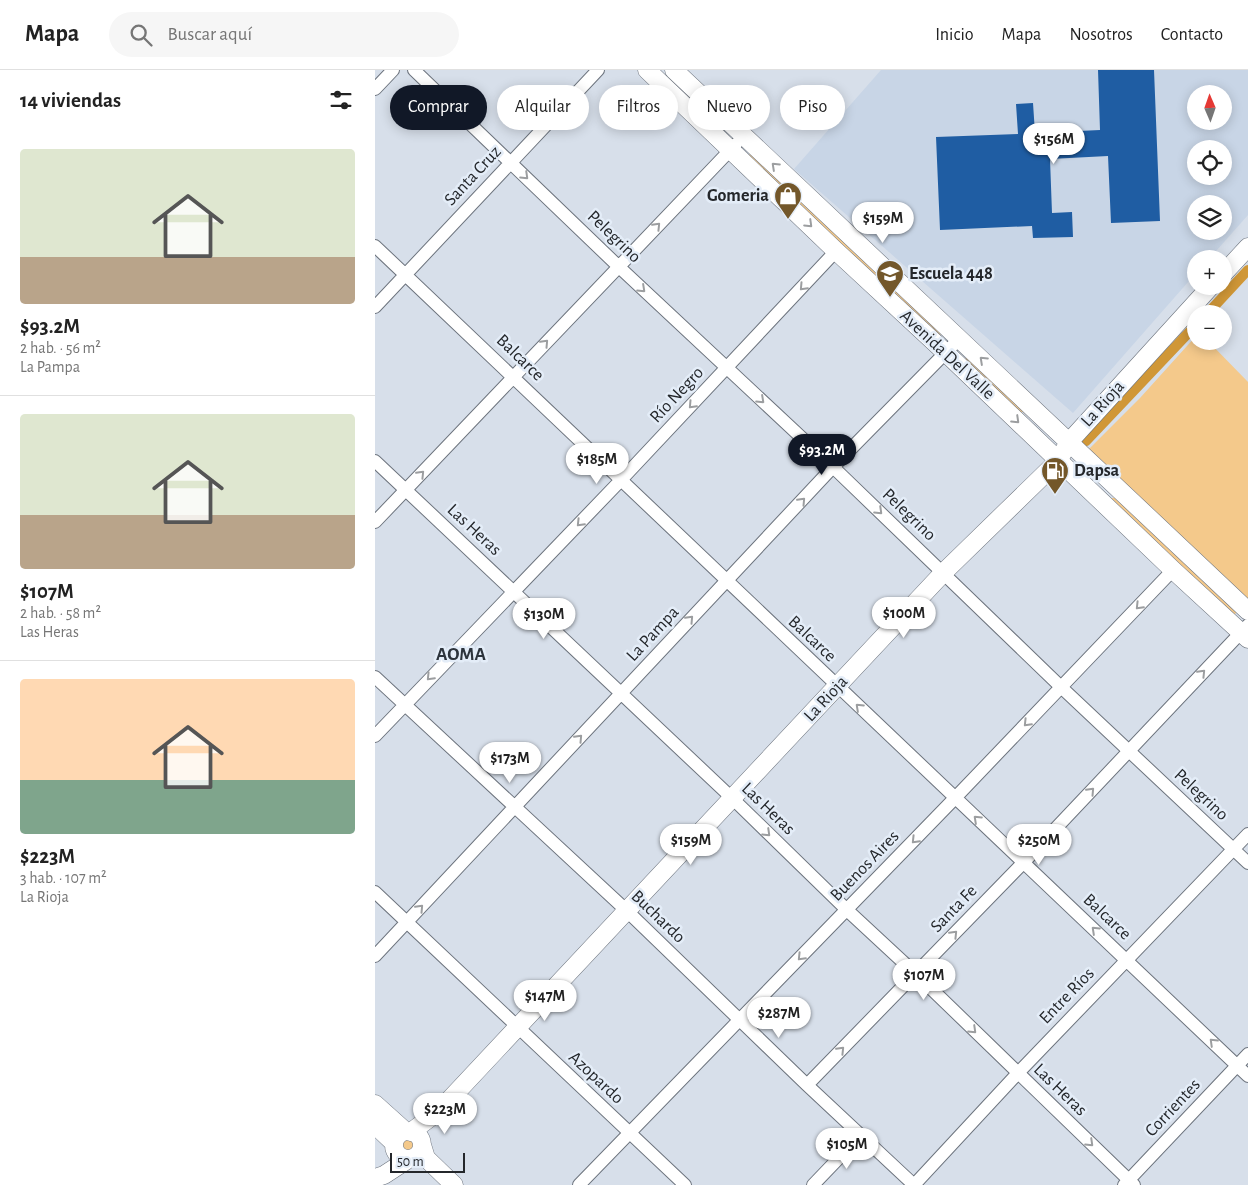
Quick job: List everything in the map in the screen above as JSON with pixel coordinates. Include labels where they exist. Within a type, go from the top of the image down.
[{"type":"main road","name":"Avenida Del Valle","points":[[647,70],[947,353],[1173,570],[1246,632]]},
{"type":"main road","name":"Avenida Del Valle","points":[[674,70],[1248,611]]},
{"type":"main road","points":[[1232,264],[1248,247]]},
{"type":"main road","name":"La Rioja","points":[[375,1178],[408,1140],[430,1129],[439,1111],[944,572],[1058,461],[1069,442],[1203,295]]},
{"type":"main road","points":[[375,1104],[408,1140],[454,1185]]},
{"type":"main road","points":[[375,1125],[408,1140]]},
{"type":"main road","points":[[408,1140],[398,1156],[409,1160],[439,1185]]},
{"type":"main road","name":"La Rioja","points":[[375,1178],[384,1175],[409,1160]]},
{"type":"street","points":[[375,89],[393,70]]},
{"type":"street","name":"Pelegrino","points":[[414,70],[618,266],[944,572],[1061,687],[1248,862]]},
{"type":"street","name":"Santa Cruz","points":[[375,307],[598,70]]},
{"type":"street","points":[[375,522],[743,136]]},
{"type":"street","name":"Balcarce","points":[[375,246],[514,376],[726,581],[1248,1076]]},
{"type":"street","name":"Río Negro","points":[[375,736],[621,480],[837,251]]},
{"type":"street","name":"La Pampa","points":[[375,956],[833,467],[960,338]]},
{"type":"street","name":"Las Heras","points":[[375,460],[916,974],[1129,1183]]},
{"type":"street","name":"Buenos Aires","points":[[579,1185],[741,1020],[1173,570]]},
{"type":"street","name":"Santa Fe","points":[[807,1086],[1129,750],[1246,632]]},
{"type":"street","name":"Buchardo","points":[[375,677],[627,911],[807,1086],[914,1185]]},
{"type":"street","name":"Entre Ríos","points":[[914,1185],[1018,1073],[1248,834]]},
{"type":"street","name":"Azopardo","points":[[375,892],[685,1185]]},
{"type":"street","name":"Corrientes","points":[[1129,1183],[1248,1054]]},
{"type":"street","points":[[813,1185],[861,1135]]},
{"type":"shaded area","points":[[881,70],[1248,70],[1248,215],[1232,233],[1232,195],[1187,195],[1187,240],[1226,240],[1217,250],[1187,250],[1187,283],[1073,413],[794,169],[828,130],[845,130],[845,111]]},
{"type":"shaded area","points":[[665,76],[671,76],[688,92],[688,99],[678,89],[678,85],[674,85]]},
{"type":"shaded area","points":[[752,152],[942,333],[938,337],[748,156]]},
{"type":"shaded area","points":[[1187,346],[1187,350],[1217,350],[1248,382],[1248,602],[1089,449],[1140,398]]},
{"type":"shaded area","points":[[968,356],[1050,436],[1023,412],[1017,412],[964,360]]},
{"type":"shaded area","points":[[1111,498],[1117,498],[1237,612],[1233,616]]},
{"type":"shaded area","points":[[408,1137],[414,1140],[417,1146],[414,1152],[408,1155],[402,1152],[399,1146],[402,1140]]},
{"type":"building","points":[[1098,70],[1154,70],[1160,221],[1111,223],[1108,156],[1050,159],[1052,213],[1072,212],[1073,237],[1033,238],[1032,226],[940,230],[936,137],[1018,134],[1016,104],[1033,103],[1035,133],[1100,130]]},
{"type":"waterway","points":[[1215,305],[1248,270]]},
{"type":"waterway","points":[[1086,441],[1187,334]]},
{"type":"place","name":"Gomeria","points":[[788,220]]},
{"type":"place","name":"Escuela 448","points":[[890,298]]},
{"type":"place","name":"Dapsa","points":[[1055,495]]},
{"type":"district","name":"AOMA","points":[[461,654]]}]
